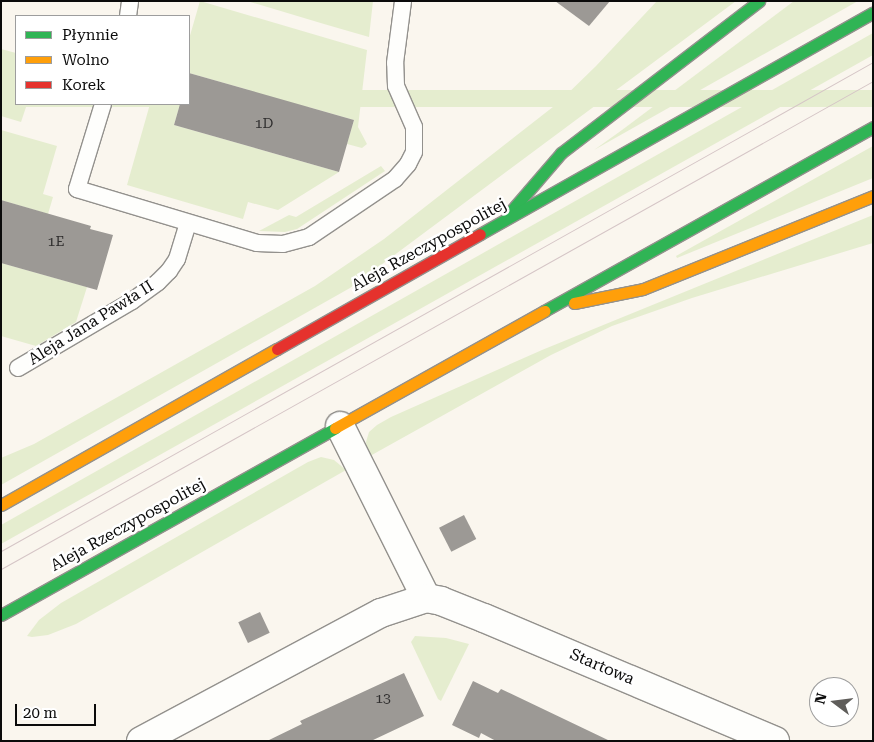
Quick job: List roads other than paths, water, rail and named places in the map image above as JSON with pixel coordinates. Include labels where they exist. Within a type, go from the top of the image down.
[{"type":"main road","points":[[500,224],[560,153],[759,1]]},
{"type":"main road","name":"Aleja Rzeczypospolitej","points":[[1,505],[873,13]]},
{"type":"main road","name":"Aleja Rzeczypospolitej","points":[[1,615],[873,127]]},
{"type":"main road","points":[[550,308],[644,290],[873,196]]},
{"type":"street","points":[[141,741],[381,612],[426,598],[340,426]]},
{"type":"street","name":"Startowa","points":[[426,598],[441,601],[484,618],[775,741]]},
{"type":"lane","points":[[128,15],[130,1]]},
{"type":"lane","points":[[103,105],[77,189],[188,224],[257,243],[283,244],[309,237],[401,173],[414,152],[414,127],[396,86],[395,63],[403,1]]},
{"type":"lane","name":"Aleja Jana Pawła II","points":[[18,368],[132,301],[158,282],[177,259],[188,224]]},
{"type":"tram line","points":[[1,551],[873,62]]},
{"type":"tram line","points":[[1,569],[873,81]]}]
